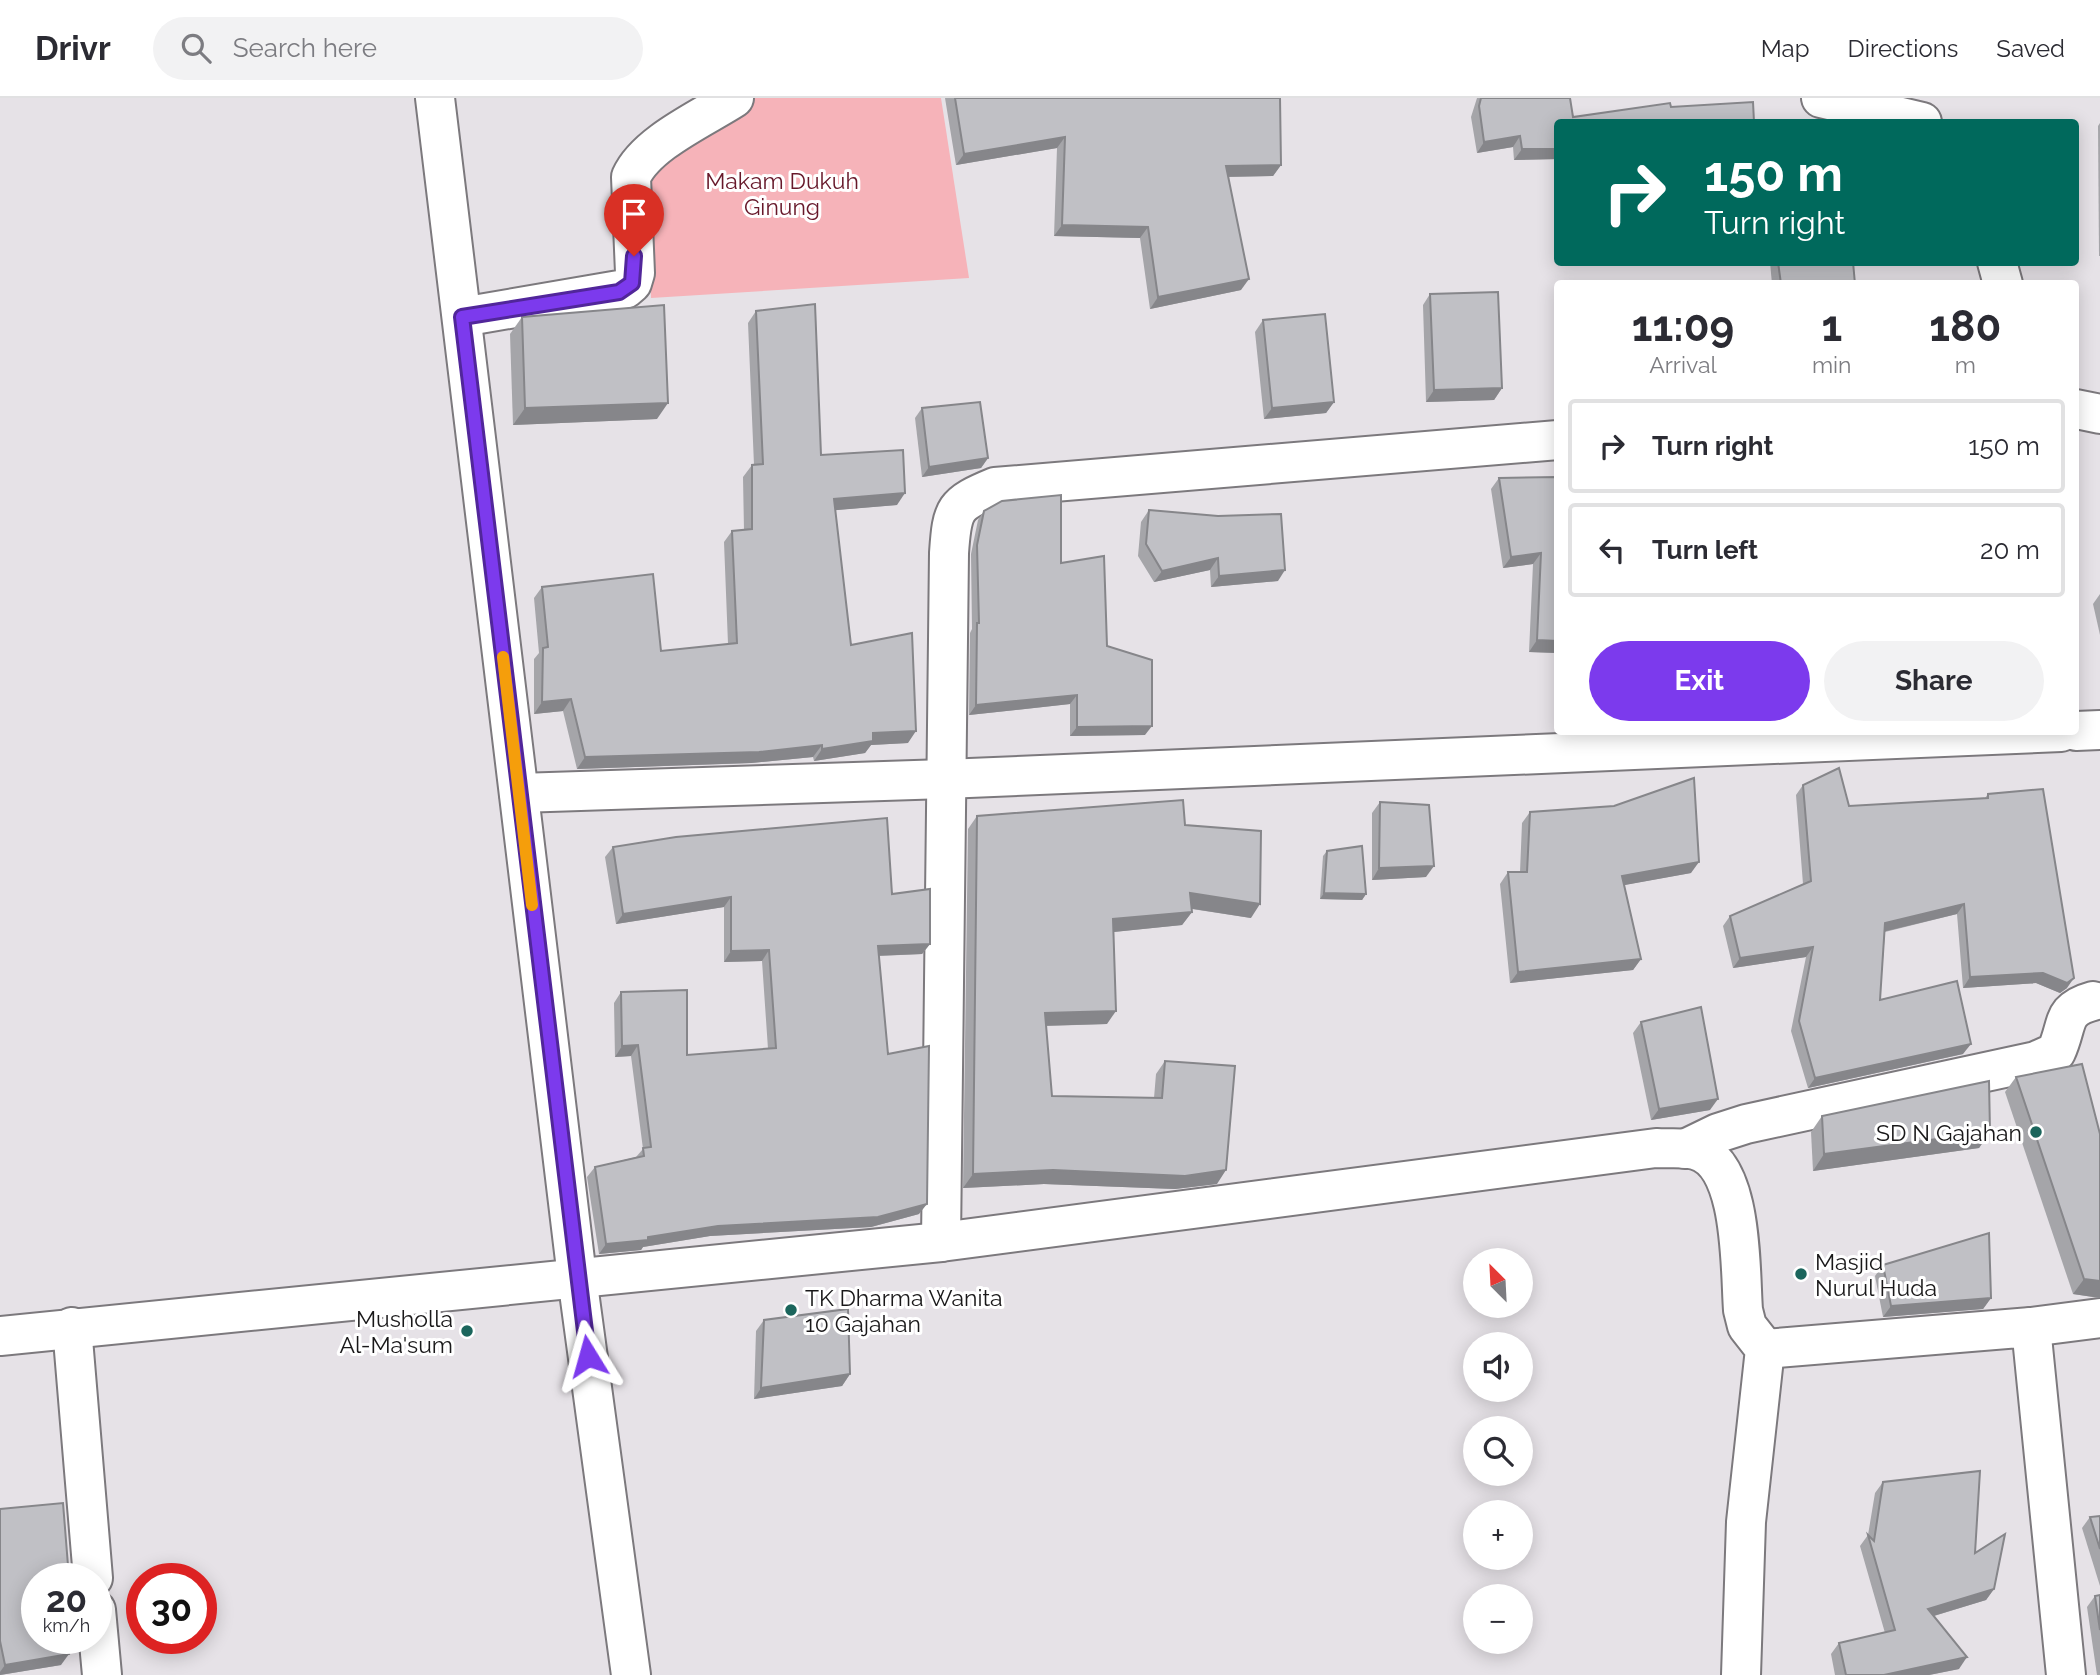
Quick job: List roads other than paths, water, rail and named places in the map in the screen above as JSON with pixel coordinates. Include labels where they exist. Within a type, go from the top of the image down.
[{"type":"street","points":[[435,98],[577,1277],[631,1675]]},
{"type":"street","points":[[462,317],[625,289],[632,283],[635,273],[631,177],[635,167],[654,148],[734,98]]},
{"type":"street","points":[[1821,98],[1909,119]]},
{"type":"street","points":[[2079,410],[2100,414]]},
{"type":"street","points":[[941,1242],[949,553],[951,520],[964,500],[995,487],[1554,440]]},
{"type":"street","points":[[2079,731],[2100,730]]},
{"type":"street","points":[[519,793],[945,779],[1740,739],[1923,735]]},
{"type":"street","points":[[1685,1149],[1718,1133],[1746,1124],[2036,1061],[2056,1052],[2064,1035],[2067,1016],[2073,1007],[2093,1001]]},
{"type":"street","points":[[0,1336],[941,1242],[1657,1148],[1697,1150],[1720,1167],[1733,1195],[1743,1310],[1747,1326],[1765,1349],[1746,1522],[1741,1675]]},
{"type":"street","points":[[1765,1349],[2100,1318]]},
{"type":"street","points":[[2031,1326],[2066,1675]]},
{"type":"street","points":[[72,1327],[92,1563]]},
{"type":"street","points":[[100,1654],[102,1675]]},
{"type":"place","name":"SD N Gajahan","points":[[2036,1132]]},
{"type":"place","name":"Masjid Nurul Huda","points":[[1801,1274]]},
{"type":"place","name":"TK Dharma Wanita 10 Gajahan","points":[[791,1310]]},
{"type":"place","name":"Musholla Al-Ma'sum","points":[[467,1331]]},
{"type":"park label","name":"Makam Dukuh Ginung","points":[[782,193]]}]
